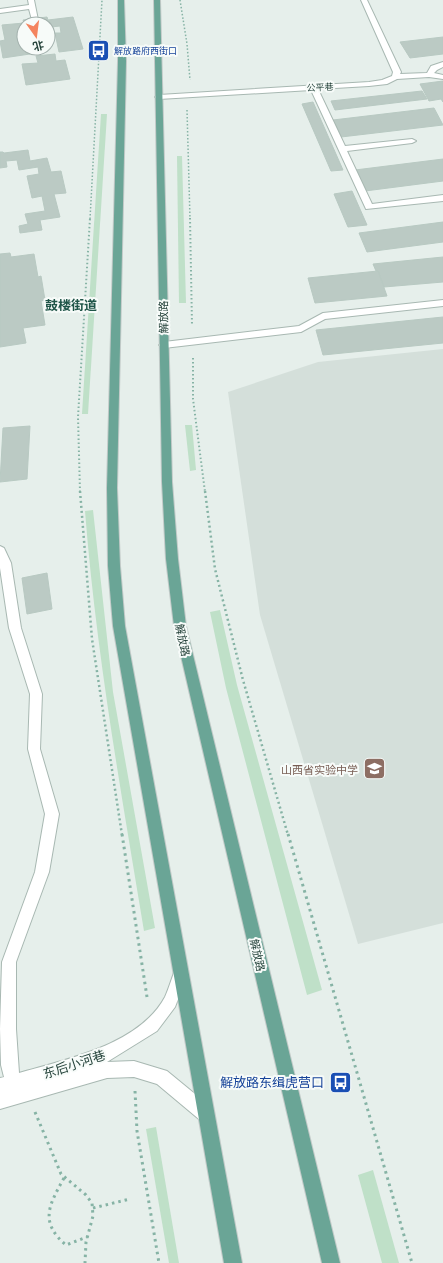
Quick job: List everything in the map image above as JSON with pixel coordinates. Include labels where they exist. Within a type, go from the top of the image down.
[{"type":"main road","points":[[121,0],[122,61],[112,488],[114,566],[118,626],[233,1263]]},
{"type":"main road","name":"解放路","points":[[157,0],[167,482],[172,559],[180,626],[331,1263]]},
{"type":"street","points":[[364,0],[397,72],[396,78]]},
{"type":"street","points":[[0,11],[32,3],[35,16]]},
{"type":"street","points":[[429,75],[434,68],[443,64]]},
{"type":"street","name":"公平巷","points":[[159,96],[369,84],[384,82],[396,78],[429,75],[443,77]]},
{"type":"street","points":[[314,88],[369,207],[443,198]]},
{"type":"street","points":[[342,150],[412,141]]},
{"type":"street","points":[[164,345],[301,329],[323,316],[443,303]]},
{"type":"street","points":[[0,551],[5,563],[15,628],[36,694],[34,749],[52,814],[42,872],[10,962],[8,1036],[9,1065],[6,1084]]},
{"type":"street","name":"东后小河巷","points":[[6,1084],[106,1055],[152,1026],[170,1002],[180,973]]},
{"type":"street","name":"东后小河巷","points":[[0,1101],[107,1070],[134,1069],[161,1077],[206,1114]]},
{"type":"path","points":[[102,0],[97,112],[78,418],[80,492],[85,570],[92,639],[152,1026]]},
{"type":"path","points":[[180,0],[190,75],[187,95],[193,399],[215,569],[243,680],[412,1263]]},
{"type":"path","points":[[134,1069],[137,1131],[159,1263]]},
{"type":"path","points":[[33,1107],[47,1145],[64,1178],[78,1187],[89,1199],[93,1208],[93,1222],[87,1237],[85,1263]]},
{"type":"path","points":[[64,1178],[50,1203],[48,1220],[54,1236],[66,1244],[78,1242],[87,1237]]},
{"type":"path","points":[[93,1208],[130,1199]]},
{"type":"shaded area","name":"山西省实验中学","points":[[443,349],[443,923],[358,944],[260,615],[228,392],[318,362]]},
{"type":"green space","points":[[101,114],[107,114],[88,414],[82,414]]},
{"type":"green space","points":[[177,156],[182,156],[186,303],[179,303]]},
{"type":"green space","points":[[185,425],[192,425],[196,470],[190,471]]},
{"type":"green space","points":[[93,510],[113,692],[155,928],[144,931],[102,669],[85,511]]},
{"type":"green space","points":[[220,610],[237,685],[322,990],[307,995],[226,688],[210,612]]},
{"type":"green space","points":[[156,1127],[179,1263],[169,1263],[146,1129]]},
{"type":"green space","points":[[373,1170],[399,1263],[382,1263],[358,1175]]},
{"type":"building","points":[[73,17],[83,49],[59,52],[56,33],[61,33],[60,26],[56,26],[56,19]]},
{"type":"building","points":[[16,24],[16,56],[3,58],[0,41],[5,40],[2,25]]},
{"type":"building","points":[[443,37],[443,54],[410,58],[400,42]]},
{"type":"building","points":[[36,56],[55,56],[56,61],[65,60],[70,79],[26,85],[22,64],[38,63]]},
{"type":"building","points":[[443,81],[443,102],[441,99],[429,101],[420,84]]},
{"type":"building","points":[[422,91],[427,99],[335,110],[331,101]]},
{"type":"building","points":[[313,102],[343,170],[331,171],[302,104]]},
{"type":"building","points":[[434,108],[443,125],[341,137],[333,120]]},
{"type":"building","points":[[28,150],[30,161],[47,158],[51,172],[61,171],[66,193],[54,194],[60,217],[40,220],[42,230],[20,233],[19,226],[28,224],[25,214],[45,211],[42,196],[32,198],[27,176],[39,174],[38,167],[19,170],[17,160],[6,161],[7,167],[0,168],[0,152],[4,153]]},
{"type":"building","points":[[443,159],[443,181],[365,191],[355,170]]},
{"type":"building","points":[[352,191],[367,225],[348,227],[334,194]]},
{"type":"building","points":[[443,222],[443,242],[367,252],[359,233]]},
{"type":"building","points":[[10,253],[11,257],[34,254],[38,277],[41,276],[45,300],[41,301],[45,325],[23,328],[26,343],[0,347],[0,254]]},
{"type":"building","points":[[443,257],[443,282],[384,287],[378,271],[376,271],[373,264]]},
{"type":"building","points":[[378,271],[387,296],[315,303],[308,278]]},
{"type":"building","points":[[443,317],[443,343],[323,355],[316,330]]},
{"type":"building","points":[[30,426],[27,479],[0,482],[3,428]]},
{"type":"building","points":[[47,573],[52,609],[27,614],[22,578]]},
{"type":"place","name":"解放路府西街口","points":[[98,50]]},
{"type":"place","name":"山西省实验中学","points":[[374,769]]},
{"type":"place","name":"解放路东缉虎营口","points":[[340,1082]]},
{"type":"district","name":"鼓楼街道","points":[[71,305]]}]
